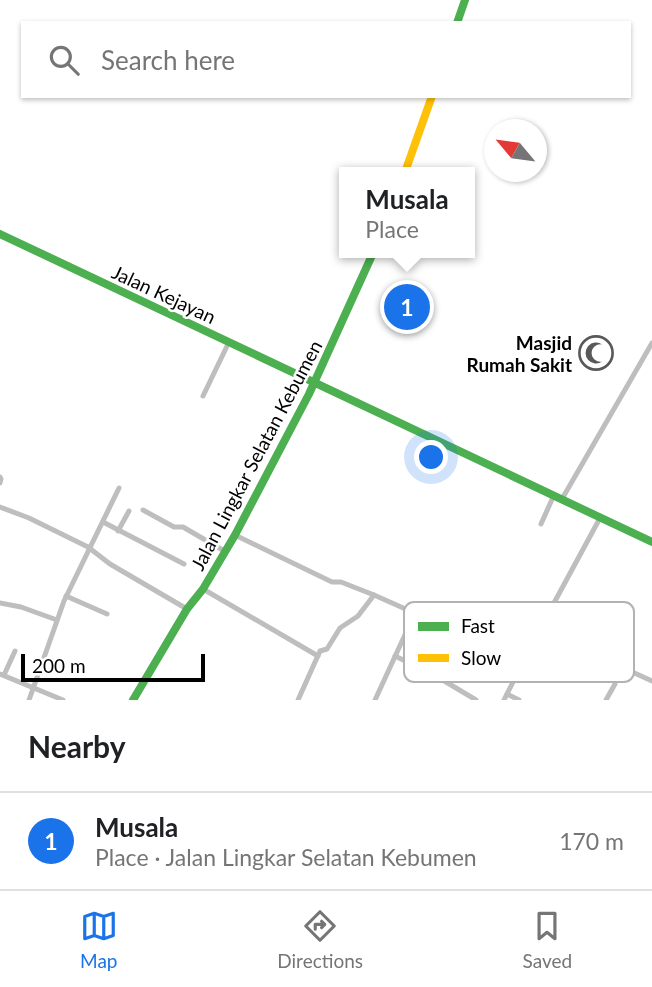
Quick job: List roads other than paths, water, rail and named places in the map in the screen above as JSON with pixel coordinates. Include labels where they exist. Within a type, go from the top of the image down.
[{"type":"main road","points":[[458,21],[465,0]]},
{"type":"main road","points":[[407,167],[431,98]]},
{"type":"main road","name":"Jalan Kejayan","points":[[0,234],[652,542]]},
{"type":"main road","name":"Jalan Lingkar Selatan Kebumen","points":[[132,700],[187,609],[226,552],[315,382],[371,258]]},
{"type":"street","points":[[203,396],[229,342]]},
{"type":"street","points":[[541,524],[652,343]]},
{"type":"street","points":[[29,700],[66,596],[119,488]]},
{"type":"street","points":[[0,507],[29,517],[89,548],[110,564],[187,609]]},
{"type":"street","points":[[143,510],[174,527],[183,527],[226,552]]},
{"type":"street","points":[[118,531],[129,511]]},
{"type":"street","points":[[555,602],[600,518]]},
{"type":"street","points":[[103,523],[184,564]]},
{"type":"street","points":[[235,535],[332,582],[344,583],[404,608]]},
{"type":"street","points":[[203,589],[318,656]]},
{"type":"street","points":[[298,700],[320,651],[327,649],[340,628],[358,616],[374,595]]},
{"type":"street","points":[[66,596],[107,614]]},
{"type":"street","points":[[0,603],[57,620]]},
{"type":"street","points":[[375,700],[404,637]]},
{"type":"street","points":[[15,651],[2,675],[63,700]]},
{"type":"street","points":[[395,656],[404,660]]},
{"type":"street","points":[[634,673],[652,681]]},
{"type":"street","points":[[446,682],[476,700]]},
{"type":"street","points":[[606,700],[615,682]]},
{"type":"street","points":[[505,697],[519,700]]},
{"type":"place","name":"Musala","points":[[407,307]]},
{"type":"place","name":"Masjid Rumah Sakit","points":[[596,353]]}]
